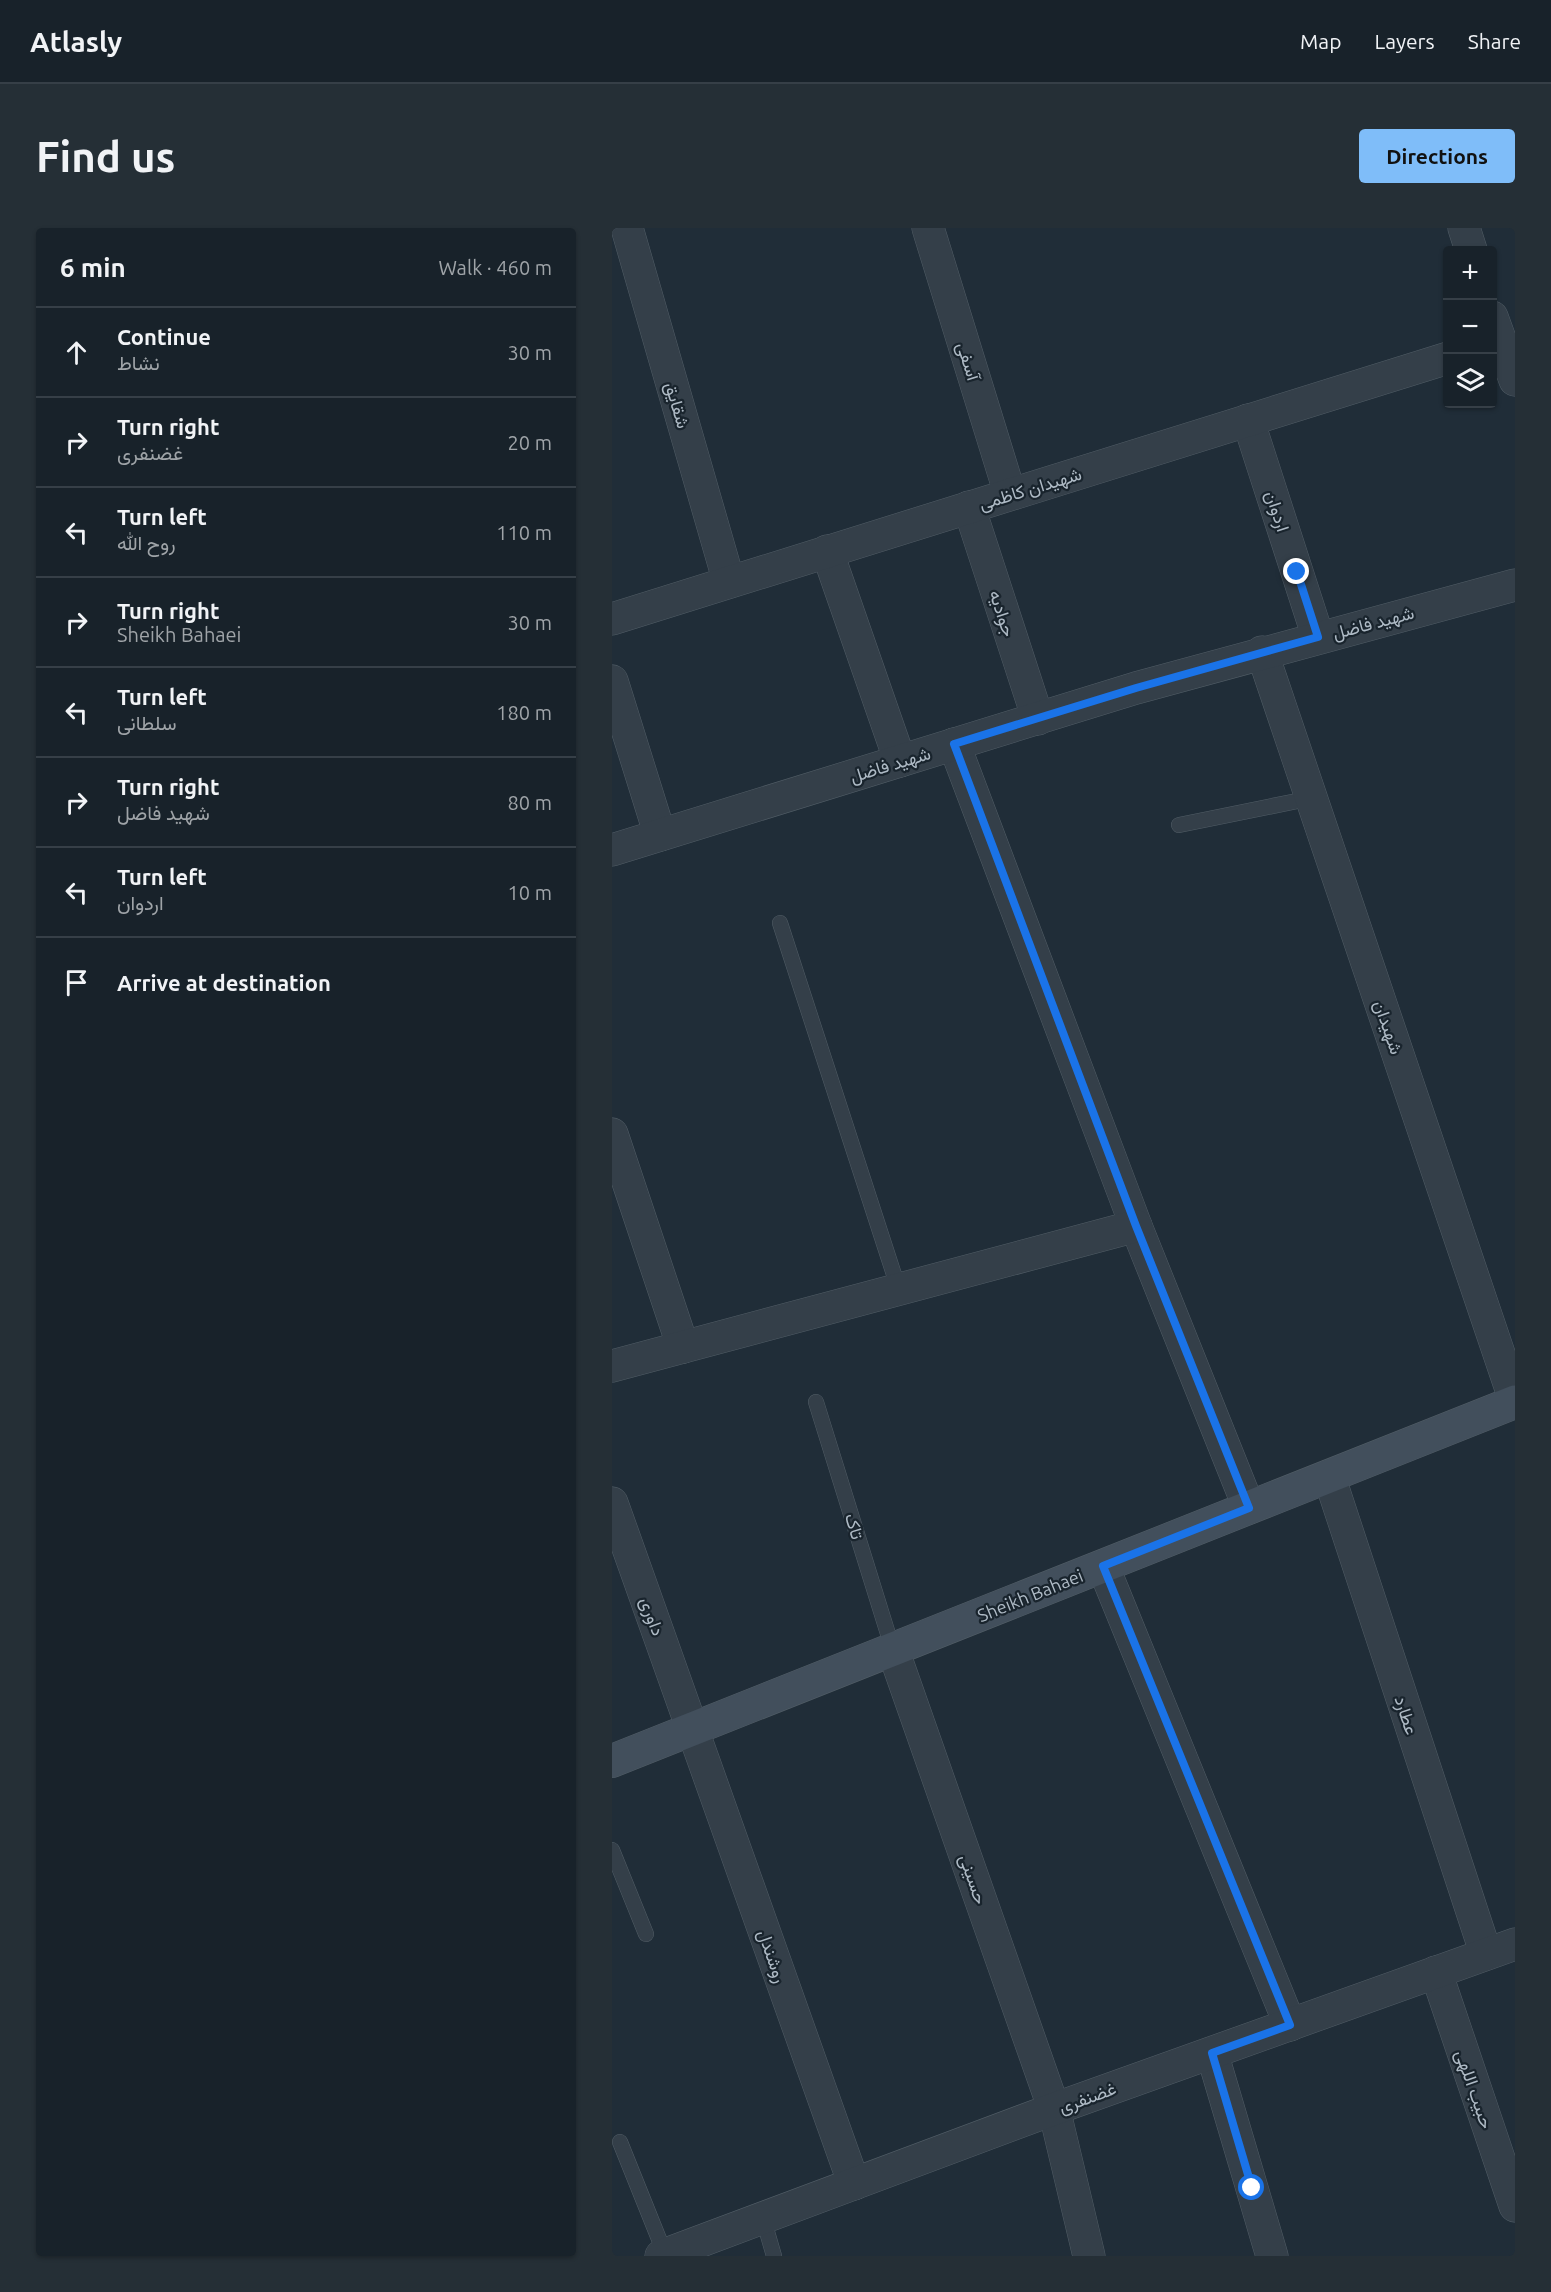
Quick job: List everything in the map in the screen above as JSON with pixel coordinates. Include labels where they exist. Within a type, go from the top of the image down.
[{"type":"main road","name":"Sheikh Bahaei","points":[[612,1761],[1515,1402]]},
{"type":"street","name":"شقایق","points":[[627,228],[729,582]]},
{"type":"street","name":"آسفی","points":[[928,228],[1010,494]]},
{"type":"street","points":[[1465,228],[1471,246]]},
{"type":"street","points":[[1497,339],[1515,380]]},
{"type":"street","name":"شهیدان کاظمی","points":[[612,618],[1443,360]]},
{"type":"street","name":"اردوان","points":[[1248,420],[1318,637]]},
{"type":"street","name":"جوادیه","points":[[969,507],[1038,718]]},
{"type":"street","points":[[827,551],[900,761]]},
{"type":"street","name":"شهید فاضل","points":[[612,850],[1038,718],[1262,652],[1515,585]]},
{"type":"street","name":"شهیدان","points":[[1262,652],[1515,1402]]},
{"type":"street","points":[[612,681],[660,835]]},
{"type":"street","points":[[954,744],[1136,1226],[1249,1508]]},
{"type":"street","points":[[612,1134],[683,1347]]},
{"type":"street","points":[[612,1366],[1136,1226]]},
{"type":"street","name":"عطارد","points":[[1329,1476],[1486,1954]]},
{"type":"street","name":"داوری","points":[[612,1503],[693,1729]]},
{"type":"street","points":[[1103,1566],[1290,2025]]},
{"type":"street","name":"حسینی","points":[[893,1650],[1054,2109],[1089,2256]]},
{"type":"street","name":"روشندل","points":[[693,1729],[854,2184]]},
{"type":"street","name":"غضنفری","points":[[663,2255],[1054,2109],[1515,1944]]},
{"type":"street","name":"حبیب اللهی","points":[[1436,1972],[1515,2206]]},
{"type":"street","points":[[1212,2053],[1272,2256]]},
{"type":"lane","points":[[1179,825],[1311,798]]},
{"type":"lane","points":[[780,923],[899,1290]]},
{"type":"lane","name":"تاک","points":[[816,1402],[893,1650]]},
{"type":"lane","points":[[612,1850],[646,1934]]},
{"type":"lane","points":[[620,2142],[663,2255]]},
{"type":"lane","points":[[763,2218],[774,2256]]},
{"type":"route","points":[[1252,2188],[1212,2053],[1290,2025],[1103,1566],[1249,1508],[1136,1226],[954,744],[1136,688],[1318,637],[1297,572]]}]
